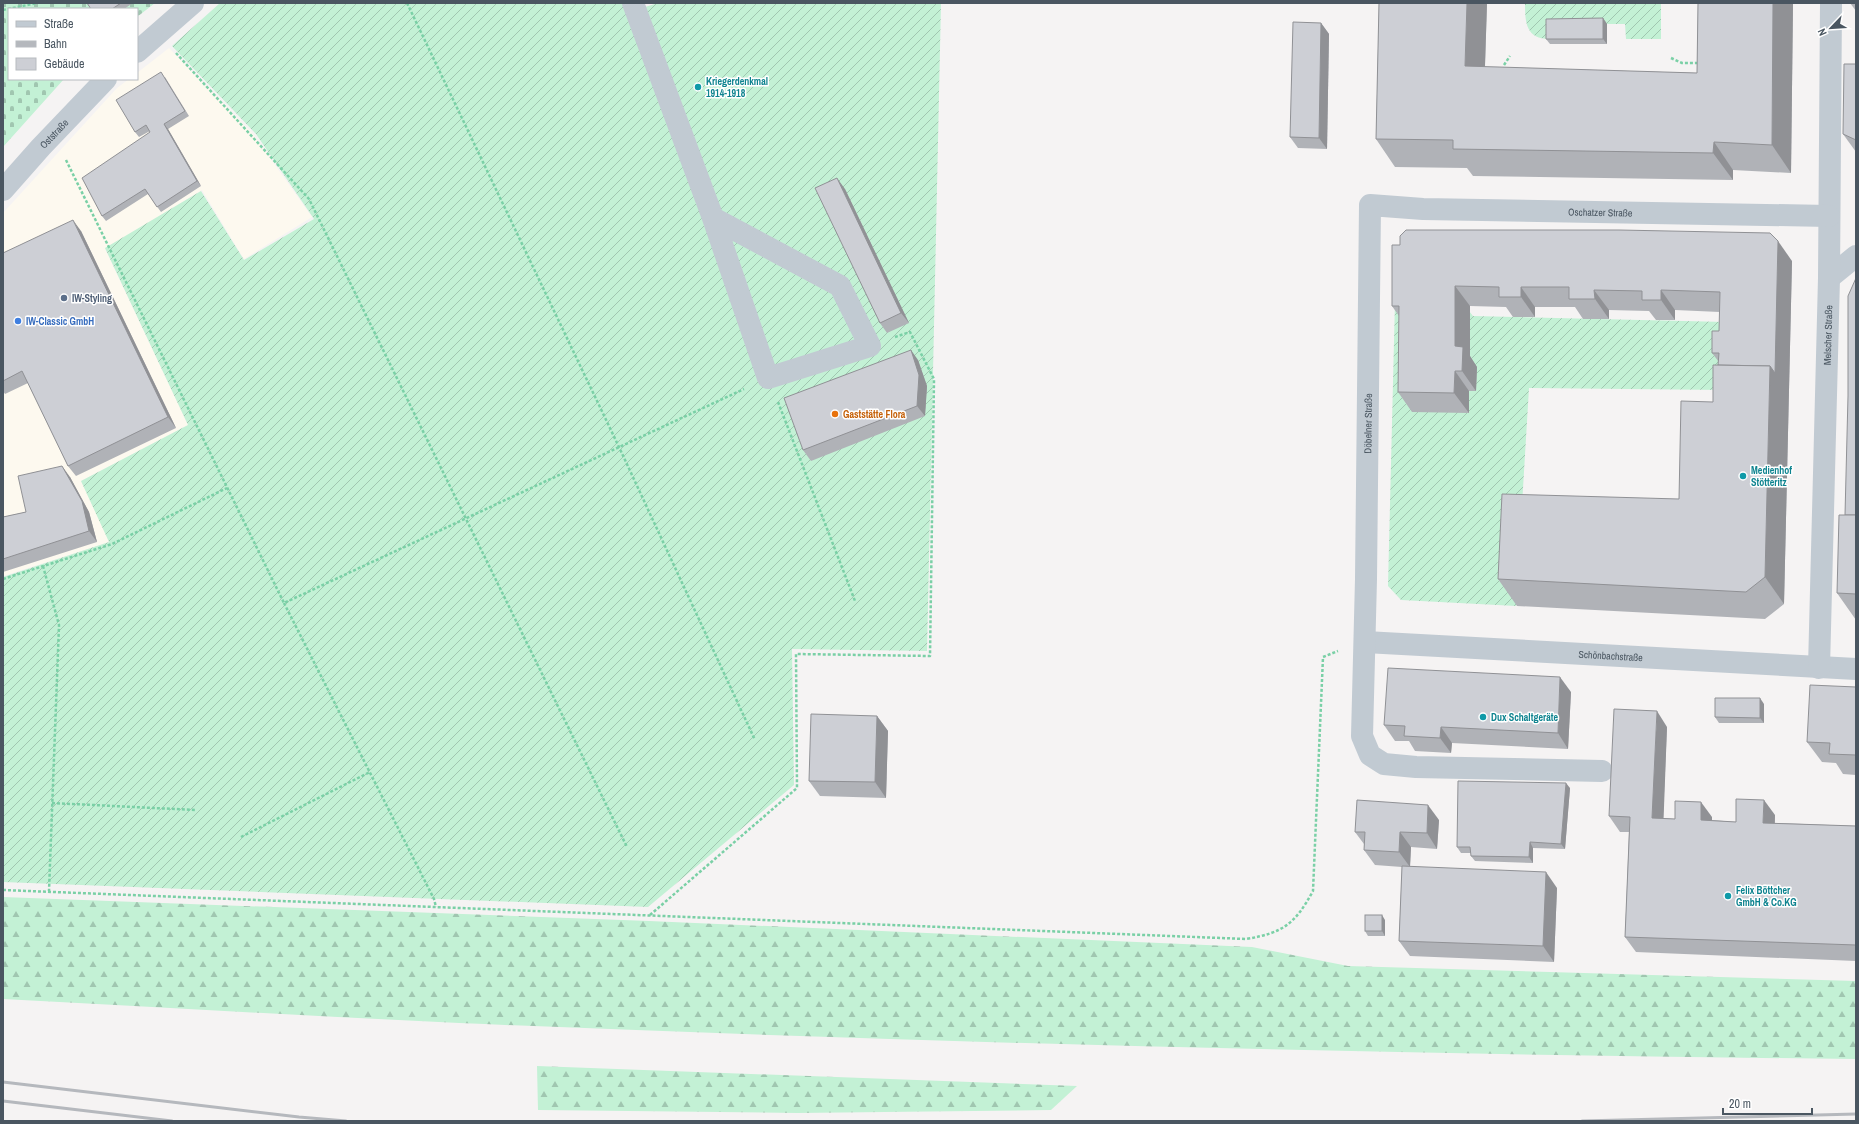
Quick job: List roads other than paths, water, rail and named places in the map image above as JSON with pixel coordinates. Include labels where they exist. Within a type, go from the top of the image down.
[{"type":"street","points":[[138,51],[193,3]]},
{"type":"street","points":[[633,3],[713,218],[768,378],[870,346],[840,286],[713,218]]},
{"type":"street","name":"Melscher Straße","points":[[1819,668],[1829,278],[1831,3]]},
{"type":"street","name":"Oststraße","points":[[3,190],[53,134],[105,80]]},
{"type":"street","name":"Oschatzer Straße","points":[[1370,206],[1431,209],[1829,216]]},
{"type":"street","name":"Döbelner Straße","points":[[1370,206],[1365,642],[1362,736],[1370,755],[1384,764],[1416,767],[1602,771]]},
{"type":"street","points":[[1829,278],[1856,256]]},
{"type":"street","name":"Schönbachstraße","points":[[1365,642],[1856,669]]},
{"type":"railway","points":[[3,1082],[299,1117],[346,1121]]},
{"type":"railway","points":[[3,1101],[172,1121]]},
{"type":"railway","points":[[1582,1121],[1856,1114]]},
{"type":"place","name":"Kriegerdenkmal 1914-1918","points":[[698,87]]},
{"type":"place","name":"IW-Styling","points":[[64,298]]},
{"type":"place","name":"IW-Classic GmbH","points":[[18,321]]},
{"type":"place","name":"Gaststätte Flora","points":[[835,414]]},
{"type":"place","name":"Medienhof Stötteritz","points":[[1743,476]]},
{"type":"place","name":"Dux Schaltgeräte","points":[[1483,717]]},
{"type":"place","name":"Felix Böttcher GmbH & Co.KG","points":[[1728,896]]}]
